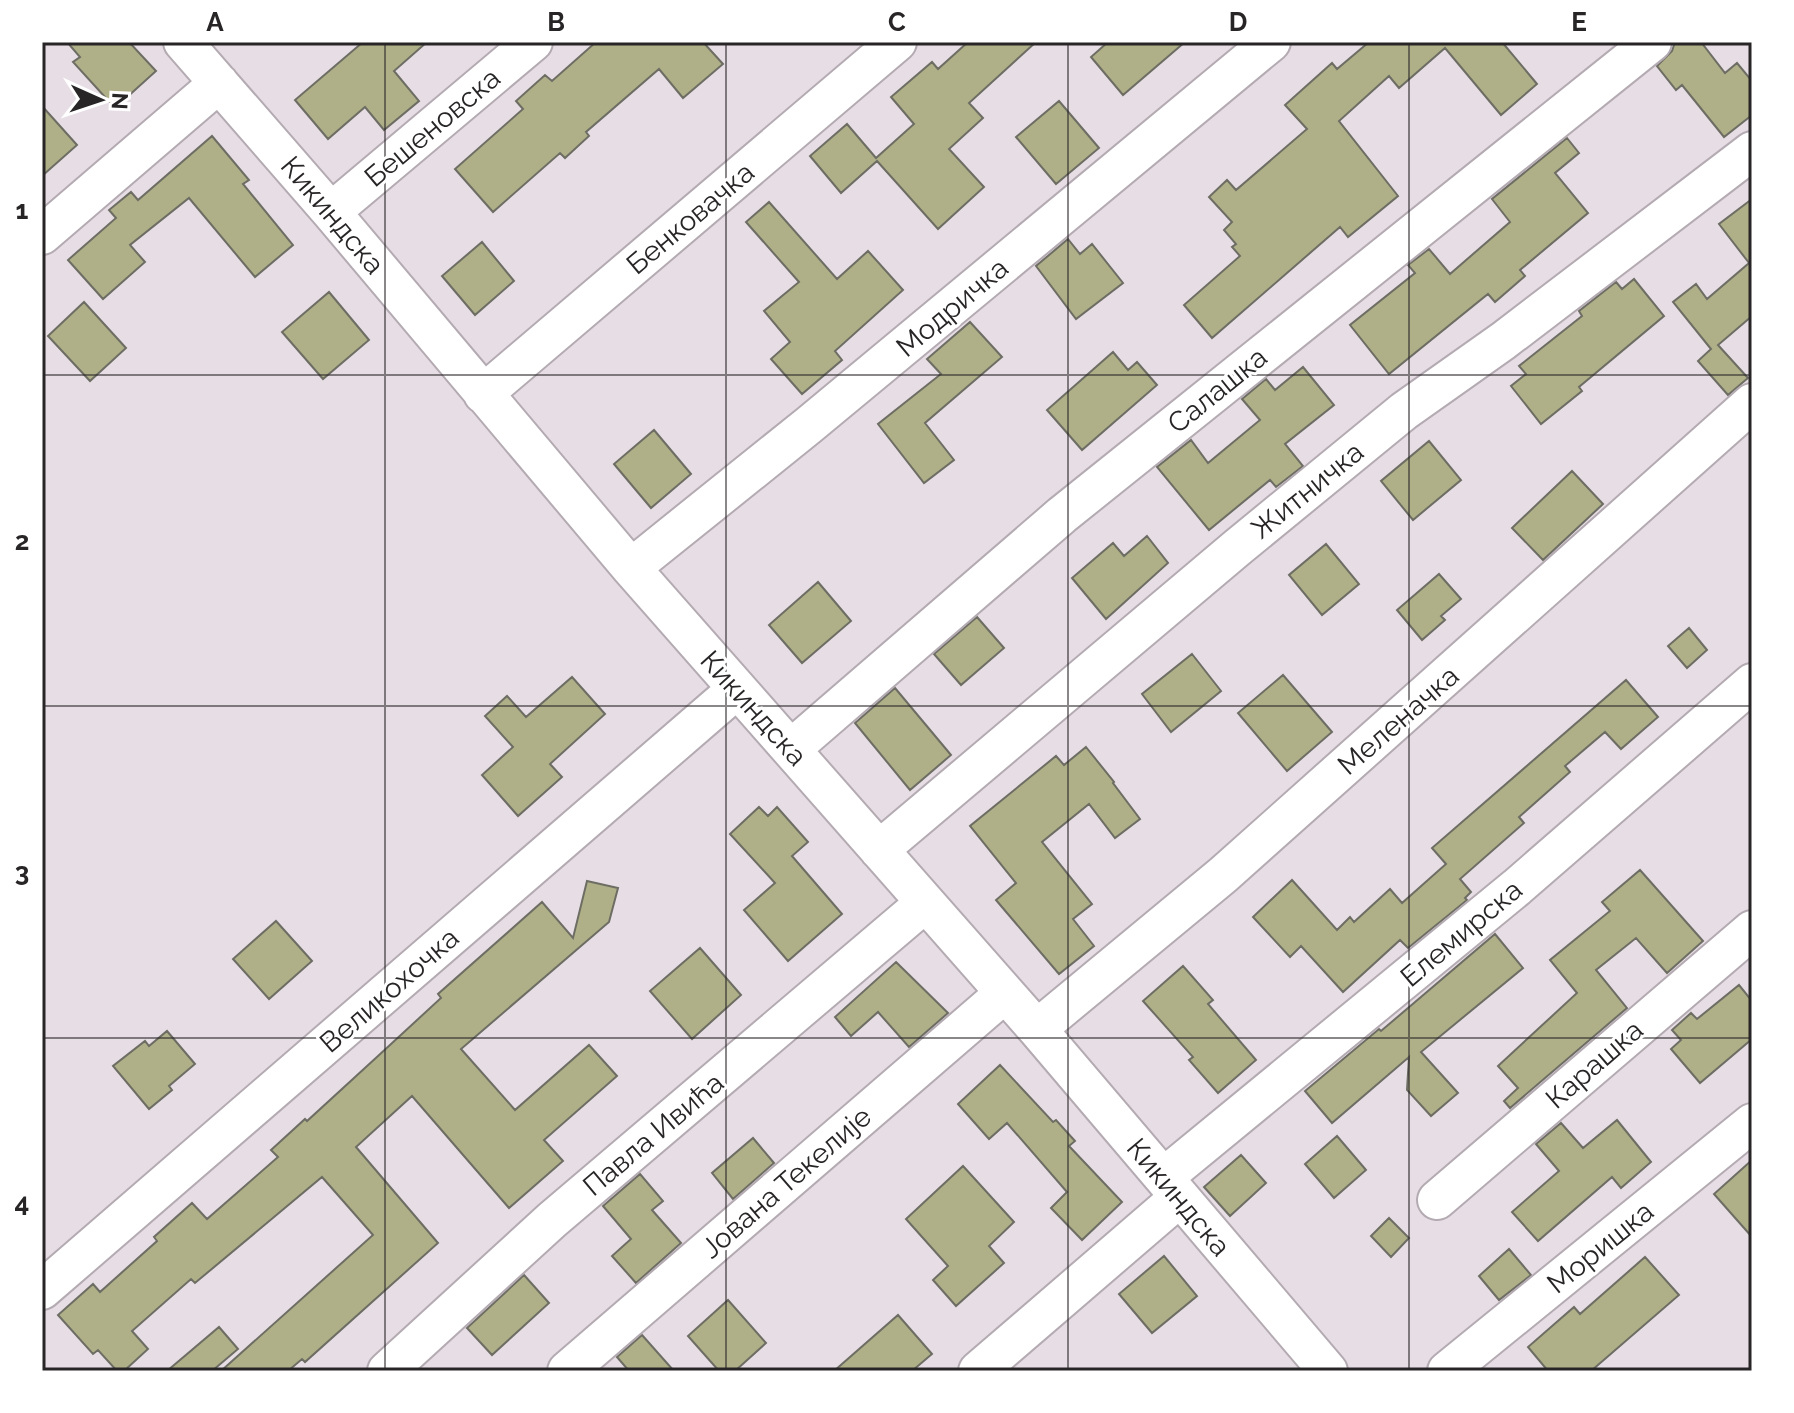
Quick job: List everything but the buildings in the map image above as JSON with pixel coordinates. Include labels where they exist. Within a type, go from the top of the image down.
[{"type":"street","name":"Кикиндска","points":[[183,42],[736,690],[1037,1029],[1328,1371]]},
{"type":"street","name":"Бешеновска","points":[[331,212],[533,42]]},
{"type":"street","name":"Бенковачка","points":[[483,394],[897,42]]},
{"type":"street","name":"Модричка","points":[[631,568],[809,425],[1271,42]]},
{"type":"street","name":"Салашка","points":[[791,749],[1062,515],[1652,42]]},
{"type":"street","points":[[42,235],[219,83]]},
{"type":"street","name":"Житничка","points":[[879,850],[1404,411],[1503,341],[1752,151]]},
{"type":"street","name":"Меленачка","points":[[1037,1029],[1223,875],[1752,403]]},
{"type":"street","name":"Елемирска","points":[[978,1371],[1172,1187],[1752,683]]},
{"type":"street","name":"Великохочка","points":[[42,1290],[736,690]]},
{"type":"street","name":"Павла Ивића","points":[[387,1371],[552,1220],[925,903]]},
{"type":"street","name":"Карашка","points":[[1437,1200],[1752,930]]},
{"type":"street","name":"Јована Текелије","points":[[567,1371],[1005,993]]},
{"type":"street","name":"Моришка","points":[[1447,1371],[1752,1123]]}]
